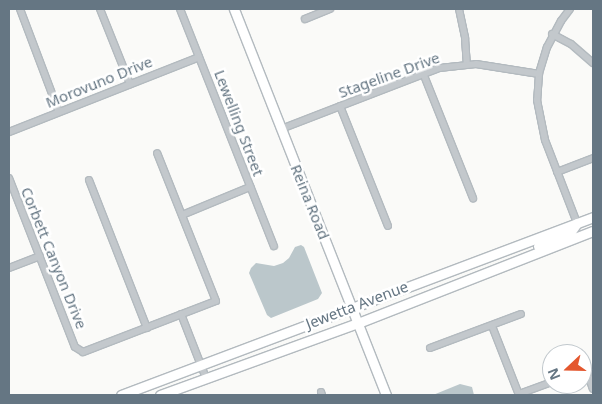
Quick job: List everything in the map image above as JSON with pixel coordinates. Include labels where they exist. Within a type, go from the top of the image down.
[{"type":"street","points":[[20,9],[59,112]]},
{"type":"street","points":[[100,9],[130,84]]},
{"type":"street","name":"Lewelling Street","points":[[180,9],[274,246]]},
{"type":"street","name":"Reina Road","points":[[234,9],[386,395]]},
{"type":"street","points":[[305,19],[330,9]]},
{"type":"street","points":[[459,9],[465,38],[467,64]]},
{"type":"street","points":[[524,257],[538,246],[570,233],[577,223],[545,140],[538,114],[539,74],[552,34],[570,9]]},
{"type":"street","points":[[552,34],[581,52],[593,64]]},
{"type":"street","name":"Morovuno Drive","points":[[9,132],[199,56]]},
{"type":"street","name":"Stageline Drive","points":[[281,129],[439,68],[467,64],[487,65],[539,74]]},
{"type":"street","points":[[423,73],[472,198]]},
{"type":"street","points":[[340,106],[388,226]]},
{"type":"street","points":[[88,180],[147,328],[216,300],[157,153]]},
{"type":"street","points":[[557,172],[593,158]]},
{"type":"street","name":"Corbett Canyon Drive","points":[[9,178],[75,347],[83,352],[147,328]]},
{"type":"street","points":[[182,214],[250,187]]},
{"type":"street","name":"Jewetta Avenue","points":[[121,395],[593,217]]},
{"type":"street","name":"Jewetta Avenue","points":[[160,395],[358,323],[593,231]]},
{"type":"street","points":[[9,268],[40,256]]},
{"type":"street","points":[[181,314],[194,347],[197,366],[206,378]]},
{"type":"street","points":[[430,348],[521,314]]},
{"type":"street","points":[[492,326],[519,395],[542,386]]},
{"type":"shaded area","points":[[301,245],[304,247],[322,293],[318,299],[271,318],[267,315],[249,273],[251,268],[256,263],[274,266],[283,263],[289,258],[295,247]]},
{"type":"shaded area","points":[[460,384],[472,387],[474,395],[433,395]]}]
